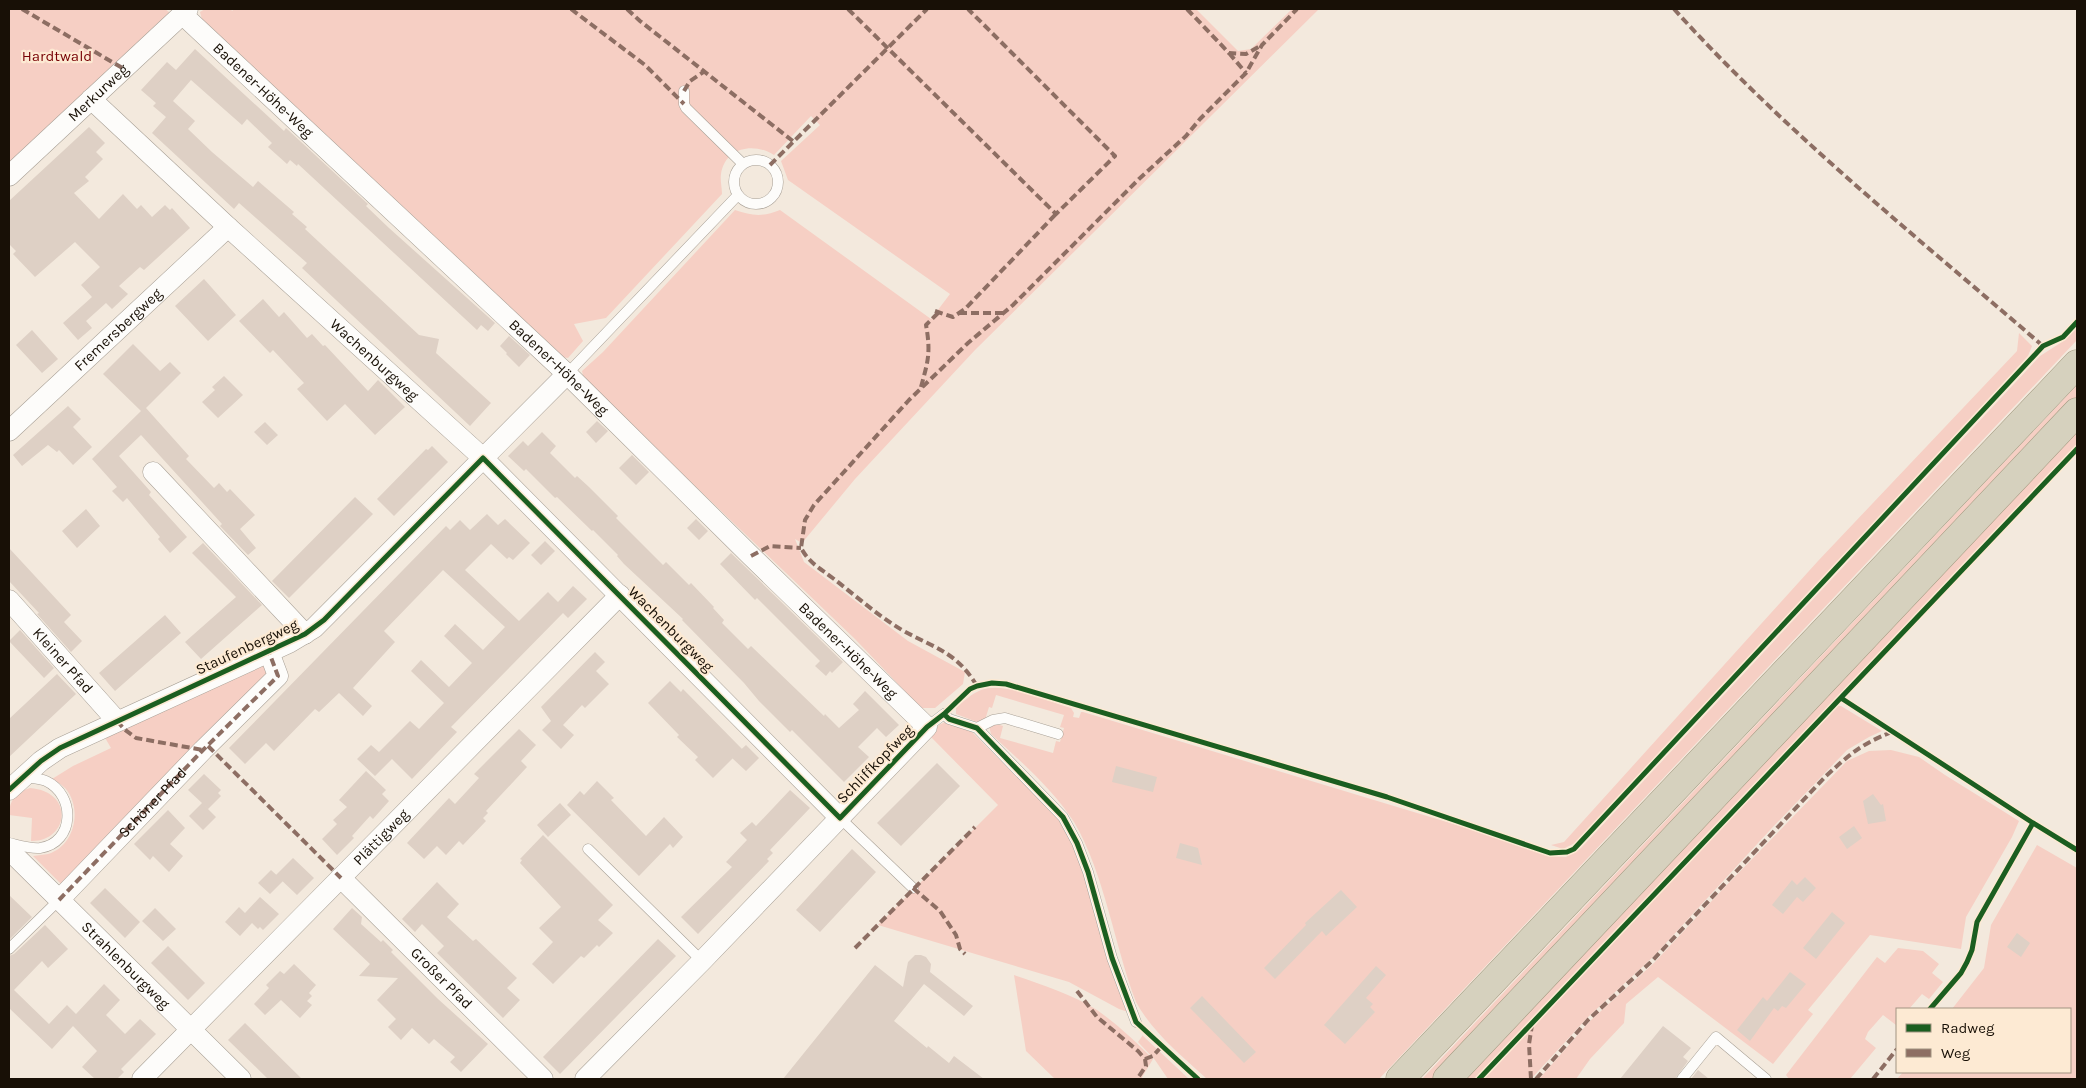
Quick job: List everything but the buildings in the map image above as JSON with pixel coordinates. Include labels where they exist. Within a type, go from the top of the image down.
[{"type":"highway","points":[[1400,1079],[2077,364]]},
{"type":"highway","points":[[1447,1079],[2077,412]]},
{"type":"street","name":"Merkurweg","points":[[9,176],[185,12]]},
{"type":"street","name":"Badener-Höhe-Weg","points":[[185,12],[568,374],[927,727]]},
{"type":"street","name":"Wachenburgweg","points":[[91,99],[228,227],[483,458],[840,818]]},
{"type":"street","name":"Fremersbergweg","points":[[9,431],[228,227]]},
{"type":"street","name":"Staufenbergweg","points":[[15,783],[60,748],[269,652],[305,634],[324,620],[568,374]]},
{"type":"street","name":"Staufenbergweg","points":[[153,472],[305,634]]},
{"type":"street","name":"Plättigweg","points":[[142,1079],[620,595]]},
{"type":"street","name":"Kleiner Pfad","points":[[9,600],[117,721]]},
{"type":"street","name":"Schöner Pfad","points":[[59,900],[203,750],[278,676],[269,652]]},
{"type":"street","name":"Schliffkopfweg","points":[[585,1079],[702,961],[927,727]]},
{"type":"street","name":"Strahlenburgweg","points":[[9,850],[242,1079]]},
{"type":"street","name":"Großer Pfad","points":[[341,878],[543,1079]]},
{"type":"lane","points":[[684,91],[684,104],[691,114],[743,164]]},
{"type":"lane","points":[[750,160],[764,161],[770,164],[778,174],[779,184],[775,194],[765,203],[752,204],[744,201],[738,195],[734,178],[743,164],[750,160]]},
{"type":"lane","points":[[568,374],[738,195]]},
{"type":"lane","points":[[927,727],[944,714],[950,719],[977,728],[1063,817],[1077,843],[1088,872],[1112,958],[1136,1022]]},
{"type":"lane","points":[[977,728],[993,720],[1006,718],[1058,734]]},
{"type":"lane","points":[[9,843],[35,848],[46,846],[60,836],[68,817],[66,801],[55,787],[46,781],[15,783]]},
{"type":"lane","points":[[840,818],[913,888]]},
{"type":"lane","points":[[588,849],[702,961]]},
{"type":"lane","name":"Schöner Pfad","points":[[9,949],[59,900]]},
{"type":"lane","points":[[1682,1079],[1716,1037],[1766,1079]]},
{"type":"green space","name":"Hardtwald","points":[[9,9],[165,9],[173,15],[9,166]]},
{"type":"green space","points":[[205,9],[229,9],[233,11],[232,9],[1196,9],[1238,51],[1251,49],[1292,9],[1319,9],[975,350],[855,479],[802,543],[795,539],[804,562],[908,641],[965,672],[963,684],[935,708],[921,708],[855,639],[584,380],[582,371],[603,352],[735,210],[758,215],[780,210],[931,319],[950,294],[788,180],[781,161],[820,125],[811,116],[774,155],[766,151],[749,148],[734,153],[728,158],[721,174],[722,194],[606,318],[574,324],[583,341],[568,358],[561,357],[204,27],[200,12]]},
{"type":"green space","points":[[2077,328],[2077,340],[1379,1079],[1207,1079],[1159,1034],[1136,1002],[1094,864],[1074,822],[1057,798],[991,734],[989,726],[996,724],[1003,726],[1000,738],[1053,753],[1056,741],[1060,742],[1064,728],[1060,727],[1064,715],[996,695],[992,708],[989,707],[985,720],[977,722],[956,714],[956,708],[981,690],[1001,688],[1013,690],[1071,708],[1074,713],[1073,717],[1079,718],[1081,712],[1083,712],[1460,826],[1549,856],[1566,857],[1581,848],[2040,356],[2062,342]]},
{"type":"green space","points":[[2019,333],[2032,346],[2028,356],[1577,842],[1563,849],[1551,845],[1564,842],[1818,561],[2017,351]]},
{"type":"green space","points":[[2077,385],[2077,397],[1432,1079],[1422,1079]]},
{"type":"green space","points":[[2077,428],[2077,445],[1475,1079],[1463,1079]]},
{"type":"green space","points":[[263,663],[269,675],[61,884],[33,856],[48,854],[57,850],[65,843],[73,825],[75,816],[71,796],[65,788],[52,779],[73,766],[111,748],[104,736]]},
{"type":"green space","points":[[1838,706],[1882,731],[1847,750],[1654,956],[1588,1017],[1531,1079],[1483,1079]]},
{"type":"green space","points":[[945,722],[971,731],[1059,819],[1073,844],[1086,876],[1128,1012],[1069,982],[878,925],[998,805],[930,736],[939,725]]},
{"type":"green space","points":[[1891,750],[1919,757],[2019,821],[2012,837],[1966,917],[1961,949],[1870,935],[1808,1010],[1813,1014],[1773,1064],[1658,977],[1626,1004],[1624,1023],[1590,1059],[1576,1079],[1539,1079],[1590,1021],[1654,963],[1847,761],[1869,751]]},
{"type":"green space","points":[[30,788],[45,791],[55,798],[62,816],[59,826],[53,834],[43,839],[31,841],[32,818],[9,815],[10,805],[14,797]]},
{"type":"green space","points":[[2037,845],[2077,868],[2077,1079],[1897,1079],[1902,1073],[2071,1073],[2071,1008],[1953,1008],[1984,968],[1991,925]]},
{"type":"green space","points":[[1898,948],[1923,951],[1939,964],[1932,973],[1943,982],[1929,999],[1922,994],[1910,1008],[1896,1008],[1896,1025],[1883,1015],[1868,1032],[1865,1039],[1876,1048],[1850,1079],[1789,1079],[1786,1075],[1877,957],[1885,963]]},
{"type":"green space","points":[[1014,975],[1077,999],[1112,1021],[1153,1059],[1141,1079],[1055,1079],[1026,1051]]},
{"type":"green space","points":[[1143,1035],[1189,1079],[1168,1079],[1155,1060],[1138,1042]]},
{"type":"marked path","points":[[22,9],[124,69]]},
{"type":"marked path","points":[[571,9],[645,65],[684,104]]},
{"type":"marked path","points":[[627,9],[794,142]]},
{"type":"marked path","points":[[848,9],[1056,214],[1115,156],[968,9]]},
{"type":"marked path","points":[[770,165],[927,9]]},
{"type":"marked path","points":[[1187,9],[1229,53],[1246,54],[1262,45]]},
{"type":"marked path","points":[[977,686],[961,665],[952,658],[902,630],[875,612],[812,562],[801,548],[805,520],[814,505],[909,400],[968,343],[1013,305],[1139,179],[1186,136],[1200,119],[1246,73],[1262,45],[1297,9]]},
{"type":"marked path","points":[[1674,9],[1806,141],[2043,346]]},
{"type":"marked path","points":[[1229,53],[1246,73]]},
{"type":"marked path","points":[[684,91],[690,81],[705,71]]},
{"type":"marked path","points":[[935,311],[953,317],[965,309],[1056,214]]},
{"type":"marked path","points":[[921,387],[928,357],[926,325],[938,313]]},
{"type":"marked path","points":[[959,313],[1003,313]]},
{"type":"marked path","points":[[751,556],[770,546],[801,548]]},
{"type":"marked path","points":[[59,900],[203,750],[278,676],[269,652]]},
{"type":"marked path","points":[[117,721],[136,738],[203,750]]},
{"type":"marked path","points":[[1536,1079],[1588,1020],[1652,961],[1826,776],[1856,750],[1892,732]]},
{"type":"marked path","points":[[208,746],[341,878]]},
{"type":"marked path","points":[[855,948],[975,827]]},
{"type":"marked path","points":[[913,888],[940,911],[956,935],[960,949],[965,954]]},
{"type":"marked path","points":[[1077,991],[1097,1017],[1145,1059],[1146,1066],[1137,1079]]},
{"type":"marked path","points":[[1531,1079],[1529,1044],[1532,1025]]},
{"type":"marked path","points":[[1145,1059],[1153,1056],[1162,1046]]},
{"type":"marked path","points":[[1873,1079],[1896,1050]]},
{"type":"cycle path","points":[[9,790],[41,761],[60,748],[305,634],[324,620],[483,458],[840,818],[927,727],[944,714],[970,689],[992,683],[1006,684],[1387,797],[1550,853],[1567,852],[1574,849],[2043,346],[2063,337],[2077,322]]},
{"type":"cycle path","points":[[1479,1079],[2077,449]]},
{"type":"cycle path","points":[[1841,698],[2077,850]]},
{"type":"cycle path","points":[[944,714],[949,719],[977,728],[1063,817],[1077,843],[1088,872],[1112,958],[1136,1022],[1198,1079]]},
{"type":"cycle path","points":[[1931,1008],[1961,973],[1972,950],[1977,922],[2033,823]]}]
